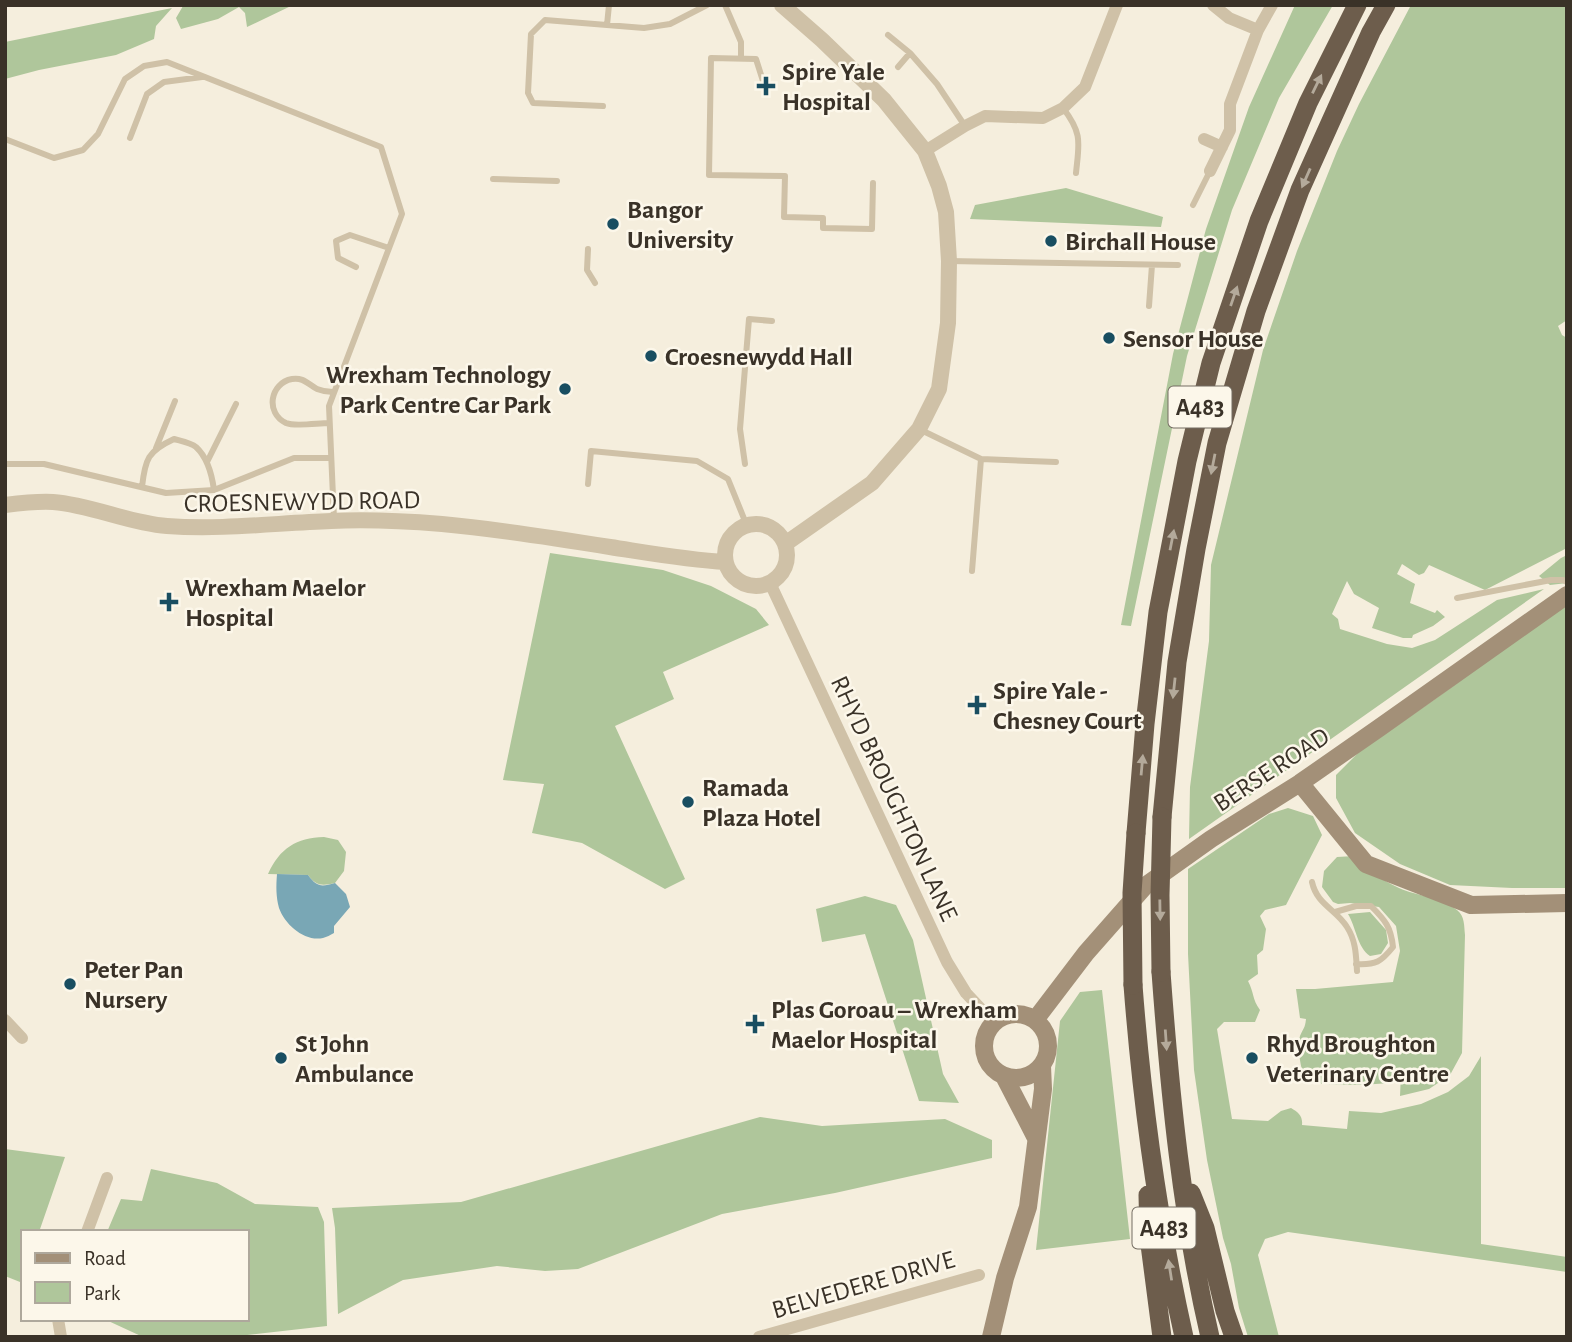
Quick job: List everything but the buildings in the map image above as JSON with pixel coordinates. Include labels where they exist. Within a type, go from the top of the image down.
[{"type":"highway","name":"A483","points":[[1184,1337],[1172,1282],[1146,1119],[1133,985],[1132,893],[1136,833],[1158,612],[1187,461],[1211,363],[1259,220],[1308,103],[1357,5]]},
{"type":"highway","name":"A483","points":[[1210,1337],[1198,1284],[1178,1163],[1161,972],[1162,817],[1177,662],[1217,443],[1256,312],[1300,190],[1371,32],[1386,5]]},
{"type":"highway","name":"A483","points":[[1146,1119],[1149,1237],[1162,1337]]},
{"type":"highway","name":"A483","points":[[1178,1163],[1205,1228],[1234,1337]]},
{"type":"main road","name":"BERSE ROAD","points":[[1034,1020],[1086,953],[1145,886],[1211,839],[1300,783],[1567,595]]},
{"type":"main road","points":[[1300,783],[1366,864],[1472,905],[1567,903]]},
{"type":"main road","points":[[1014,1014],[1024,1015],[1042,1027],[1049,1046],[1042,1066],[1034,1073],[1014,1079],[995,1070],[988,1062],[984,1042],[994,1023],[1014,1014]]},
{"type":"main road","points":[[991,1337],[1005,1278],[1028,1207],[1043,1089],[1042,1066]]},
{"type":"main road","points":[[1004,1076],[1036,1138]]},
{"type":"street","points":[[782,5],[884,100],[925,151],[946,212],[949,261],[948,323],[939,388],[919,429],[872,483],[785,544]]},
{"type":"street","points":[[1213,5],[1229,18],[1258,30]]},
{"type":"street","points":[[1210,171],[1230,130],[1230,104],[1258,30],[1272,5]]},
{"type":"street","points":[[925,151],[965,125],[985,117],[1043,118],[1063,108],[1086,87],[1114,6]]},
{"type":"street","points":[[1204,139],[1222,147]]},
{"type":"street","name":"CROESNEWYDD ROAD","points":[[5,505],[55,502],[140,523],[187,527],[334,520],[445,524],[533,534],[696,561],[726,562]]},
{"type":"street","points":[[747,526],[765,526],[780,536],[787,552],[783,570],[777,578],[761,586],[751,586],[734,578],[726,562],[727,544],[738,530],[747,526]]},
{"type":"street","name":"RHYD BROUGHTON LANE","points":[[770,583],[947,962],[966,993],[994,1023]]},
{"type":"street","points":[[5,1020],[22,1038]]},
{"type":"street","points":[[88,1230],[107,1178]]},
{"type":"street","name":"BELVEDERE DRIVE","points":[[759,1337],[979,1275]]},
{"type":"lane","points":[[607,25],[609,5]]},
{"type":"lane","points":[[603,106],[533,103],[528,93],[531,34],[545,20],[644,28],[670,24],[707,5]]},
{"type":"lane","points":[[724,5],[741,42],[741,58]]},
{"type":"lane","points":[[888,35],[910,53],[937,83],[965,125]]},
{"type":"lane","points":[[898,67],[910,53]]},
{"type":"lane","points":[[763,81],[756,58],[711,58],[709,175],[785,176],[784,217],[823,218],[823,228],[872,229],[873,183]]},
{"type":"lane","points":[[5,139],[54,158],[83,150],[98,134],[125,79],[145,66],[167,62],[381,147],[402,214],[329,406],[334,520]]},
{"type":"lane","points":[[130,138],[147,94],[164,82],[204,77]]},
{"type":"lane","points":[[1063,108],[1072,120],[1080,140],[1076,173]]},
{"type":"lane","points":[[1193,205],[1210,171]]},
{"type":"lane","points":[[493,179],[557,181]]},
{"type":"lane","points":[[356,267],[338,258],[336,241],[350,235],[389,248]]},
{"type":"lane","points":[[587,249],[587,270],[595,284]]},
{"type":"lane","points":[[949,261],[1178,265]]},
{"type":"lane","points":[[1149,306],[1152,265]]},
{"type":"lane","points":[[745,464],[740,429],[749,319],[772,321]]},
{"type":"lane","points":[[329,424],[289,424],[277,416],[272,401],[277,387],[290,379],[305,381],[318,389],[333,392]]},
{"type":"lane","points":[[142,487],[144,468],[156,448],[175,401]]},
{"type":"lane","points":[[207,462],[236,404]]},
{"type":"lane","points":[[919,429],[981,459],[1056,462]]},
{"type":"lane","points":[[156,448],[174,439],[195,446],[207,462],[214,490]]},
{"type":"lane","points":[[588,484],[591,451],[697,461],[728,479],[747,526]]},
{"type":"lane","points":[[5,464],[44,464],[166,493],[214,490],[294,458],[331,458]]},
{"type":"lane","points":[[972,571],[981,459]]},
{"type":"lane","points":[[1457,598],[1551,580],[1567,582]]},
{"type":"lane","points":[[1312,882],[1322,903],[1335,912],[1346,925],[1356,945],[1357,967],[1383,960],[1393,947],[1391,932],[1371,906],[1356,906],[1335,912]]},
{"type":"green space","points":[[293,5],[247,27],[245,13],[239,7],[218,19],[181,29],[176,18],[183,6]]},
{"type":"green space","points":[[1295,5],[1333,5],[1279,98],[1232,210],[1187,356],[1131,626],[1121,625],[1173,354],[1206,229],[1249,107]]},
{"type":"green space","points":[[1411,5],[1567,5],[1567,320],[1558,326],[1562,335],[1567,338],[1567,548],[1485,590],[1429,565],[1424,573],[1419,575],[1402,564],[1397,574],[1415,584],[1410,603],[1435,613],[1437,610],[1445,617],[1412,638],[1403,638],[1372,628],[1379,608],[1354,594],[1347,581],[1332,614],[1338,619],[1340,629],[1387,644],[1412,648],[1435,640],[1497,600],[1544,589],[1189,839],[1190,787],[1209,641],[1211,565],[1263,350],[1297,251],[1337,151]]},
{"type":"green space","points":[[172,8],[156,26],[154,39],[116,55],[5,79],[5,42]]},
{"type":"green space","points":[[1066,188],[1163,217],[1161,227],[970,219],[975,205]]},
{"type":"green space","points":[[550,553],[663,570],[711,586],[756,609],[769,625],[663,672],[674,699],[615,726],[685,879],[665,889],[582,843],[532,833],[544,784],[503,780]]},
{"type":"green space","points":[[1567,555],[1567,583],[1550,585],[1539,576],[1561,558]]},
{"type":"green space","points":[[1567,605],[1567,888],[1450,885],[1400,864],[1355,833],[1336,798],[1336,775],[1359,752]]},
{"type":"green space","points":[[1288,808],[1313,816],[1322,835],[1286,905],[1265,910],[1260,916],[1266,929],[1263,950],[1257,955],[1258,974],[1248,981],[1260,1010],[1255,1022],[1224,1022],[1217,1029],[1232,1119],[1268,1121],[1281,1111],[1291,1108],[1300,1115],[1302,1125],[1347,1129],[1349,1111],[1381,1113],[1421,1104],[1448,1092],[1469,1076],[1481,1056],[1481,1244],[1567,1257],[1567,1272],[1288,1232],[1265,1239],[1258,1255],[1279,1337],[1248,1337],[1239,1308],[1207,1160],[1194,1070],[1188,954],[1188,869],[1269,814]]},
{"type":"green space","points":[[324,837],[338,840],[346,852],[344,871],[335,883],[320,884],[308,875],[268,874],[278,857],[290,846]]},
{"type":"green space","points":[[1354,856],[1386,881],[1406,891],[1443,902],[1460,912],[1463,918],[1465,935],[1462,1053],[1450,1075],[1429,1089],[1400,1096],[1401,1073],[1390,1083],[1361,1085],[1322,1084],[1303,1073],[1299,1044],[1306,1019],[1300,1018],[1296,989],[1393,982],[1400,951],[1396,926],[1379,907],[1338,904],[1333,902],[1322,887],[1324,871],[1337,857]]},
{"type":"green space","points":[[865,896],[896,905],[913,940],[943,1074],[959,1103],[919,1101],[865,934],[822,942],[816,909]]},
{"type":"green space","points":[[1370,912],[1386,930],[1388,943],[1381,954],[1370,956],[1362,947],[1348,914]]},
{"type":"green space","points":[[1102,990],[1130,1239],[1036,1250],[1060,1021],[1080,992]]},
{"type":"green space","points":[[760,1117],[822,1126],[945,1119],[992,1140],[992,1158],[835,1193],[722,1214],[578,1269],[545,1271],[497,1266],[403,1280],[338,1314],[332,1208],[461,1202]]},
{"type":"green space","points":[[5,1149],[65,1157],[40,1230],[21,1230],[20,1282],[5,1276]]},
{"type":"green space","points":[[151,1169],[217,1183],[255,1204],[318,1207],[324,1222],[327,1326],[230,1337],[143,1337],[108,1321],[248,1321],[248,1230],[108,1230],[121,1199],[142,1201]]},
{"type":"water","points":[[277,874],[308,875],[320,885],[335,883],[346,894],[350,907],[334,926],[334,933],[316,939],[303,935],[291,926],[279,908]]},
{"type":"place","name":"Spire Yale Hospital","points":[[766,86]]},
{"type":"place","name":"Bangor University","points":[[613,224]]},
{"type":"place","name":"Birchall House","points":[[1051,241]]},
{"type":"place","name":"Sensor House","points":[[1109,338]]},
{"type":"place","name":"Croesnewydd Hall","points":[[651,356]]},
{"type":"place","name":"Wrexham Technology Park Centre Car Park","points":[[565,389]]},
{"type":"place","name":"Wrexham Maelor Hospital","points":[[169,602]]},
{"type":"place","name":"Spire Yale - Chesney Court","points":[[977,705]]},
{"type":"place","name":"Ramada Plaza Hotel","points":[[688,802]]},
{"type":"place","name":"Peter Pan Nursery","points":[[70,984]]},
{"type":"place","name":"Plas Goroau – Wrexham Maelor Hospital","points":[[755,1024]]},
{"type":"place","name":"St John Ambulance","points":[[281,1058]]},
{"type":"place","name":"Rhyd Broughton Veterinary Centre","points":[[1252,1058]]}]
